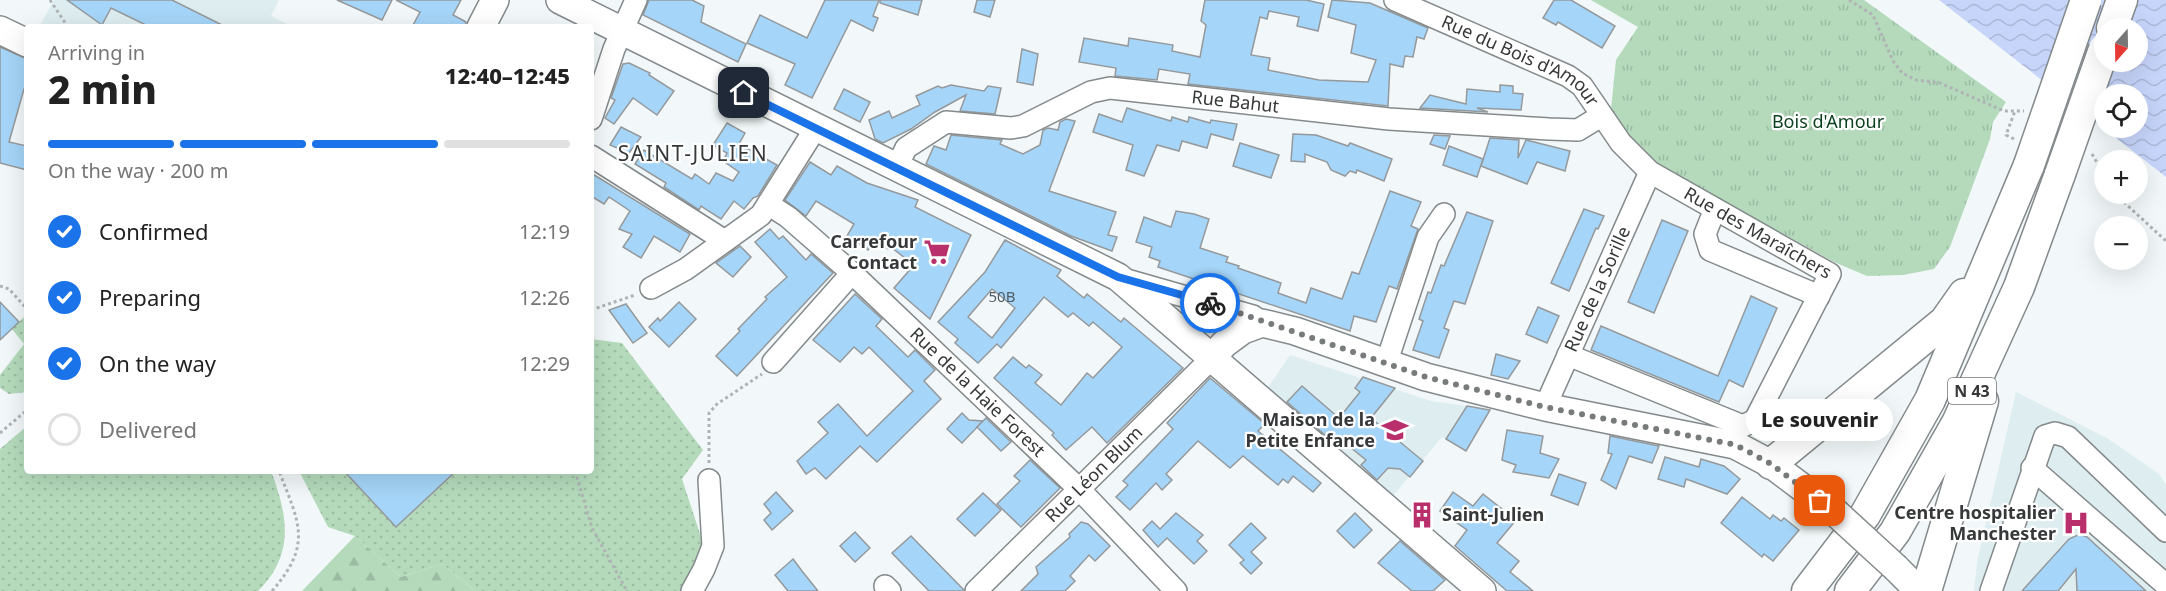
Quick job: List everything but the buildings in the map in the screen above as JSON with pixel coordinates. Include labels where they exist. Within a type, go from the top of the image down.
[{"type":"highway","name":"N 43","points":[[1807,591],[1865,514],[1930,400],[2006,225],[2086,0]]},
{"type":"highway","points":[[2116,18],[2122,0]]},
{"type":"highway","name":"N 43","points":[[1850,591],[1895,532],[1957,423],[2019,287],[2096,72]]},
{"type":"highway","points":[[1771,464],[1945,321],[1975,279],[2006,225]]},
{"type":"highway","points":[[1926,591],[2019,287]]},
{"type":"main road","points":[[483,24],[495,0]]},
{"type":"main road","points":[[560,0],[815,129],[1118,277],[1482,591]]},
{"type":"main road","points":[[0,30],[24,42]]},
{"type":"main road","points":[[1212,358],[1224,344],[1243,330],[1262,323],[1294,331],[1426,377],[1545,407],[1736,445],[1771,464],[1836,513],[1918,591]]},
{"type":"street","points":[[594,110],[622,31],[636,0]]},
{"type":"street","name":"Rue du Bois d'Amour","points":[[1395,0],[1569,76],[1582,86],[1601,116]]},
{"type":"street","name":"Rue Bahut","points":[[896,169],[906,148],[946,122],[1011,128],[1023,126],[1091,92],[1110,88],[1389,118],[1549,129],[1578,130],[1601,116]]},
{"type":"street","name":"Rue des Maraîchers","points":[[1568,355],[1743,426],[1755,420],[1830,274],[1650,172],[1621,143],[1601,116]]},
{"type":"street","points":[[651,288],[686,269],[761,215],[815,129]]},
{"type":"street","points":[[594,158],[725,242]]},
{"type":"street","name":"Rue de la Sorille","points":[[1545,407],[1650,172]]},
{"type":"street","name":"Rue de la Haie Forest","points":[[768,204],[788,217],[852,273],[1080,490],[1176,591]]},
{"type":"street","points":[[1715,209],[1705,234],[1710,250],[1819,296]]},
{"type":"street","points":[[1386,364],[1428,237],[1444,214]]},
{"type":"street","points":[[773,362],[852,273]]},
{"type":"street","points":[[1118,277],[1253,316],[1262,323]]},
{"type":"street","name":"Rue Léon Blum","points":[[976,591],[1212,358]]},
{"type":"street","points":[[1991,591],[2045,436],[2055,433],[2068,437],[2166,531]]},
{"type":"street","points":[[2032,468],[2166,585]]},
{"type":"street","points":[[692,591],[713,546],[709,480]]},
{"type":"path","points":[[50,0],[66,24]]},
{"type":"path","points":[[1849,0],[1873,15],[1893,61],[1902,73],[1916,80],[1940,83],[2004,111],[2015,111],[2006,135]]},
{"type":"path","points":[[2126,204],[2166,241]]},
{"type":"path","points":[[0,286],[9,289],[24,306]]},
{"type":"path","points":[[594,309],[651,288]]},
{"type":"path","points":[[709,480],[709,413],[717,404],[760,376],[773,362]]},
{"type":"path","points":[[0,433],[24,413]]},
{"type":"path","points":[[272,591],[290,571],[300,538],[292,504],[280,474]]},
{"type":"path","points":[[576,474],[592,528],[627,591]]},
{"type":"shaded area","points":[[54,0],[279,0],[271,16],[287,24],[41,24]]},
{"type":"shaded area","name":"Maison de la Petite Enfance","points":[[1290,355],[1431,401],[1467,406],[1466,451],[1442,437],[1393,496],[1266,390]]},
{"type":"shaded area","name":"Centre hospitalier Manchester","points":[[2016,392],[2107,438],[2159,474],[2166,485],[2166,591],[1974,591],[1977,562]]},
{"type":"green space","name":"Bois d'Amour","points":[[1591,0],[1864,0],[2006,102],[1993,122],[1990,139],[1950,247],[1934,269],[1903,275],[1867,276],[1834,262],[1653,162],[1629,137],[1611,109],[1616,60],[1638,27]]},
{"type":"green space","points":[[24,317],[24,344],[12,329]]},
{"type":"green space","points":[[594,339],[622,343],[703,450],[682,479],[703,543],[684,591],[476,591],[442,564],[401,577],[355,536],[328,527],[301,474],[594,474]]},
{"type":"green space","points":[[24,344],[24,392],[9,394],[0,388],[0,375]]},
{"type":"green space","points":[[24,429],[24,474],[272,474],[284,519],[283,549],[278,563],[258,591],[0,591],[0,449]]},
{"type":"green space","points":[[355,536],[401,577],[442,564],[476,591],[302,591]]},
{"type":"water","points":[[1939,0],[2166,0],[2166,177],[2148,163],[2148,150],[2131,150],[2116,138],[2148,138],[2148,84],[2094,84],[2094,121]]},
{"type":"way so far","points":[[1210,303],[1253,316],[1262,323],[1294,331],[1426,377],[1545,407],[1736,445],[1771,464],[1820,501]]},
{"type":"place","name":"Carrefour Contact","points":[[937,252]]},
{"type":"place","name":"Maison de la Petite Enfance","points":[[1395,430]]},
{"type":"place","name":"Le souvenir","points":[[1820,501]]},
{"type":"place","name":"Saint-Julien","points":[[1422,515]]},
{"type":"place","name":"Centre hospitalier Manchester","points":[[2076,523]]},
{"type":"district","name":"SAINT-JULIEN","points":[[693,154]]},
{"type":"route","points":[[744,93],[1118,277],[1210,303]]}]
